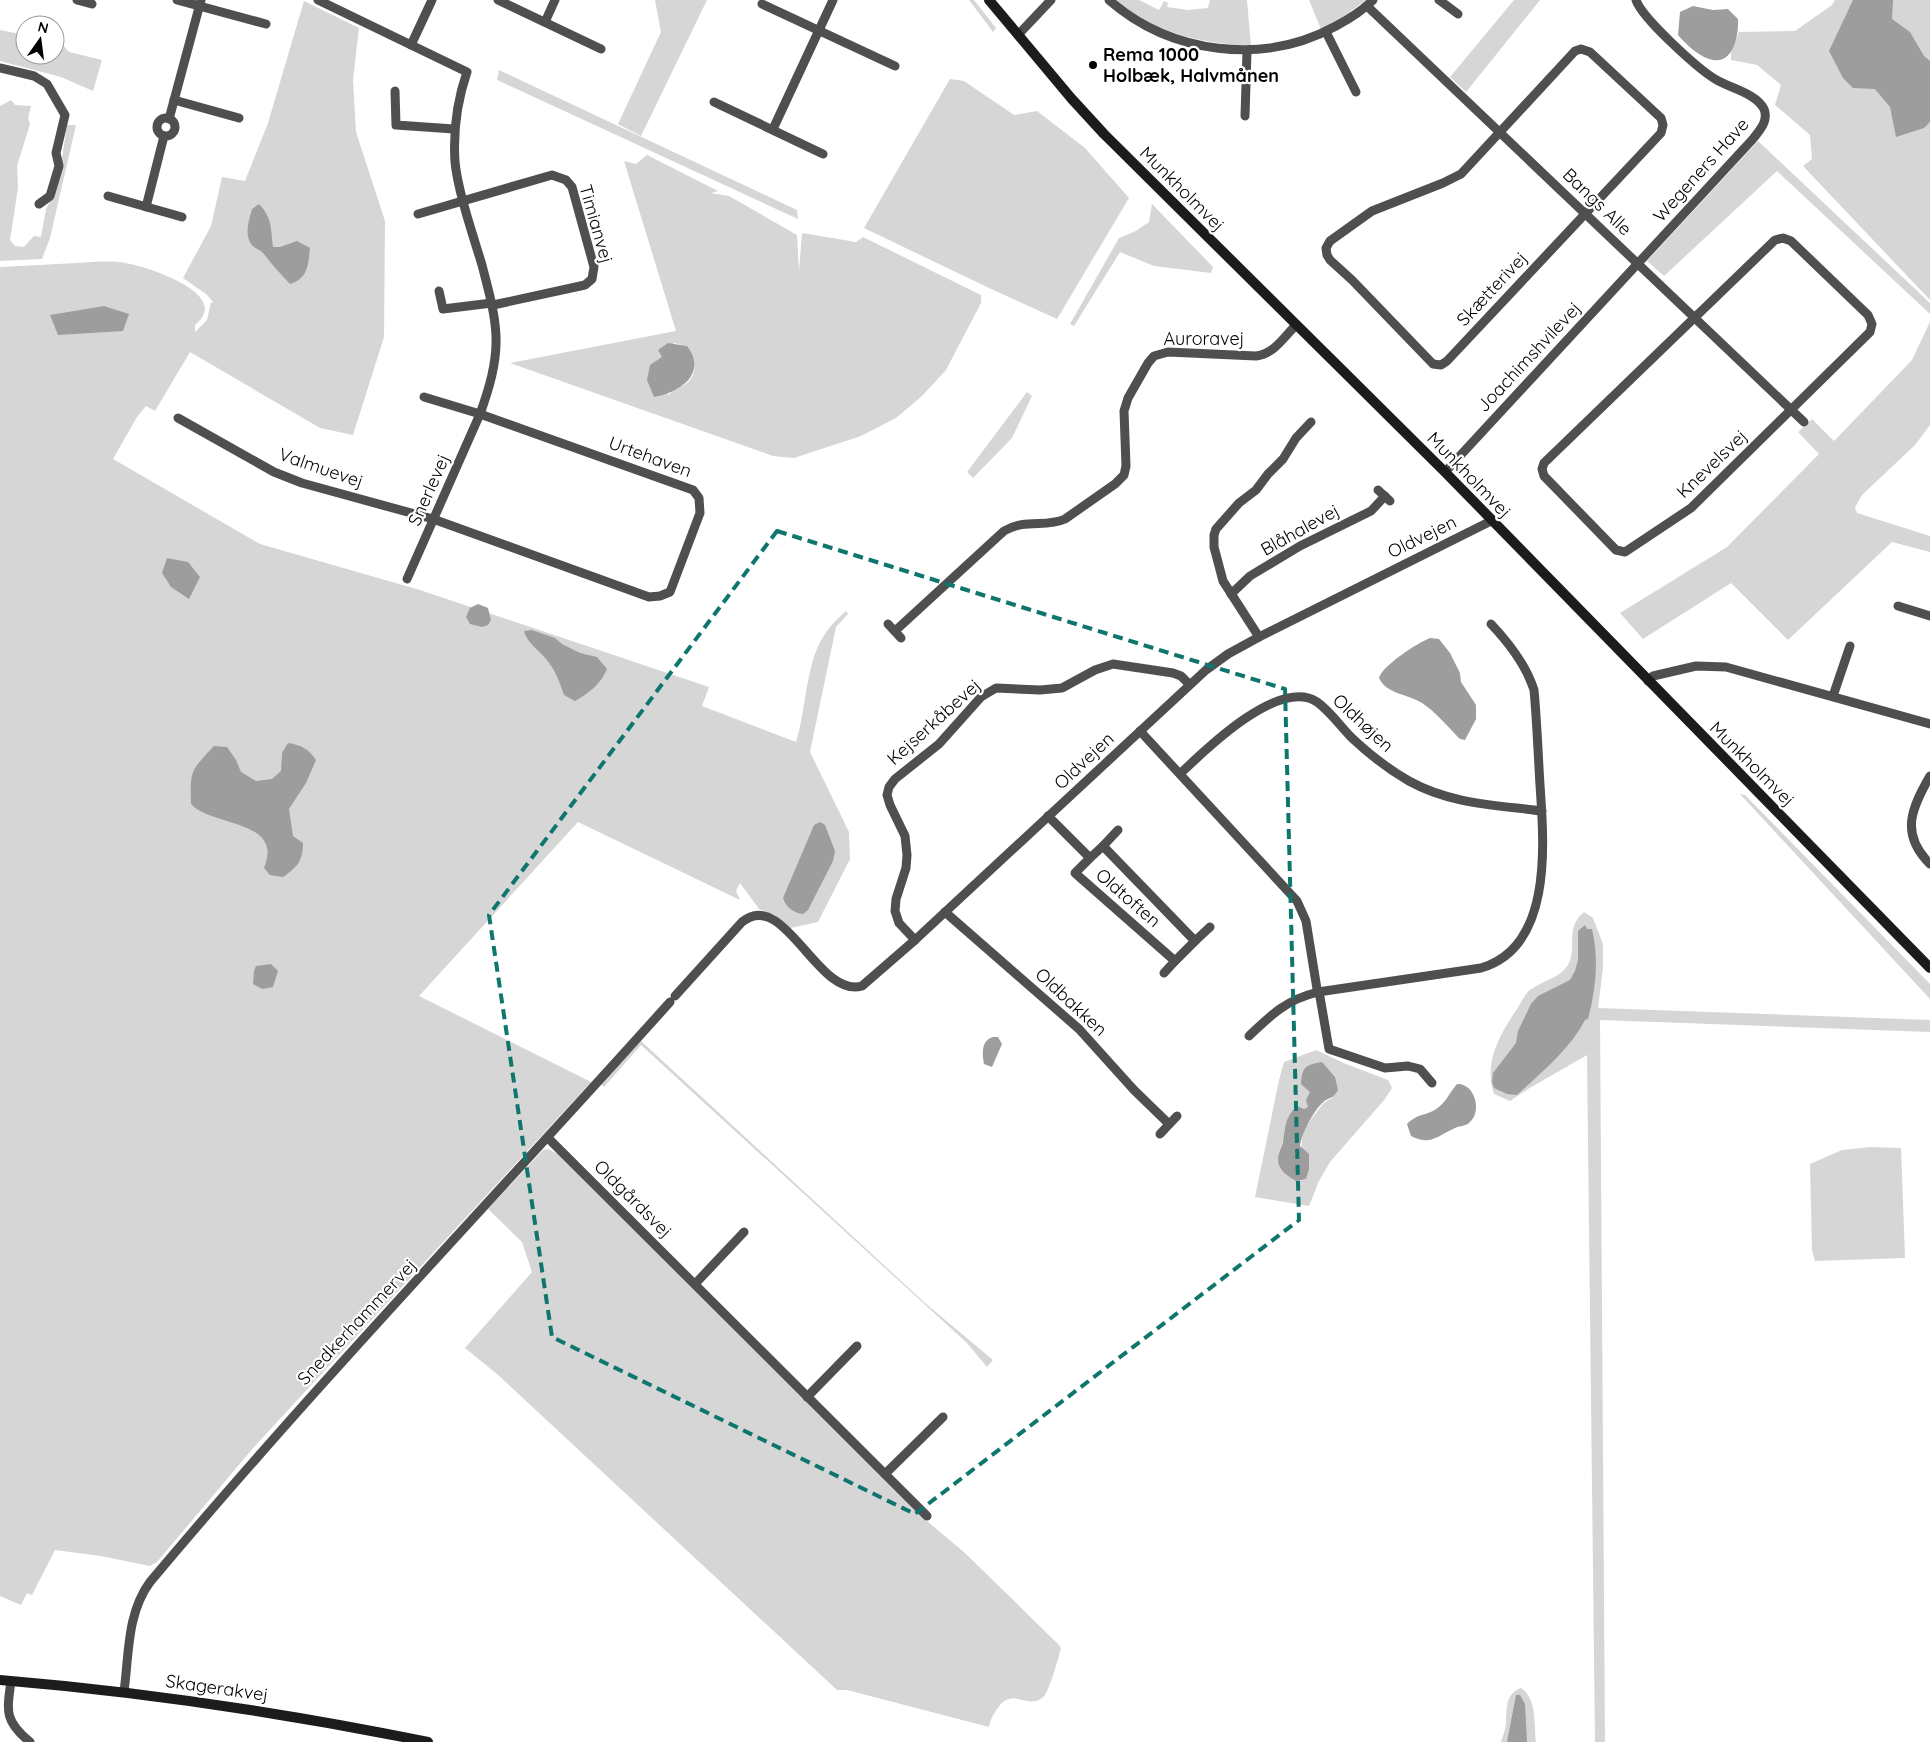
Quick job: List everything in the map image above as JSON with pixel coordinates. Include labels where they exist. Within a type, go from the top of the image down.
[{"type":"street","points":[[77,0],[92,4]]},
{"type":"street","points":[[177,0],[200,3],[266,24]]},
{"type":"street","points":[[318,0],[411,45],[432,0]]},
{"type":"street","points":[[498,0],[601,49]]},
{"type":"street","points":[[545,22],[555,0]]},
{"type":"street","points":[[773,129],[833,0]]},
{"type":"street","name":"Munkholmvej","points":[[989,0],[1076,104],[1104,134],[1445,472],[1930,968]]},
{"type":"street","points":[[1018,35],[1051,0]]},
{"type":"street","points":[[1109,0],[1137,21],[1168,36],[1209,48],[1247,51],[1285,46],[1326,32],[1370,3]]},
{"type":"street","points":[[1439,0],[1458,14]]},
{"type":"street","name":"Wegeners Have","points":[[1636,0],[1641,12],[1697,67],[1717,80],[1758,101],[1764,110],[1765,117],[1764,126],[1752,140],[1638,264]]},
{"type":"street","points":[[146,207],[164,136],[158,131],[158,125],[163,119],[169,119],[200,3]]},
{"type":"street","name":"Bangs Alle","points":[[1370,3],[1500,133],[1804,422]]},
{"type":"street","points":[[762,4],[894,66]]},
{"type":"street","points":[[1326,32],[1356,92]]},
{"type":"street","name":"Snerlevej","points":[[407,579],[489,390],[496,337],[492,304],[455,162],[454,129],[458,104],[468,72],[411,45]]},
{"type":"street","name":"Skætterivej","points":[[1582,49],[1590,52],[1661,118],[1663,126],[1660,134],[1447,361],[1438,365],[1431,362],[1352,280],[1330,260],[1326,248],[1330,241],[1372,212],[1457,176],[1500,133],[1575,51],[1582,49]]},
{"type":"street","points":[[1245,116],[1247,51]]},
{"type":"street","points":[[0,68],[34,76],[47,84],[65,115],[56,153],[59,166],[50,196],[39,204]]},
{"type":"street","points":[[395,91],[396,125],[454,129]]},
{"type":"street","points":[[174,100],[239,118]]},
{"type":"street","points":[[714,102],[824,154]]},
{"type":"street","name":"Timianvej","points":[[464,200],[552,175],[560,177],[572,187],[592,258],[594,267],[592,279],[585,285],[492,304]]},
{"type":"street","points":[[108,196],[182,217]]},
{"type":"street","points":[[418,214],[464,200]]},
{"type":"street","name":"Knevelsvej","points":[[1784,238],[1791,242],[1868,315],[1872,326],[1870,332],[1691,508],[1625,552],[1616,550],[1544,476],[1543,466],[1545,461],[1695,319],[1775,240],[1784,238]]},
{"type":"street","name":"Joachimshvilevej","points":[[1445,472],[1638,264]]},
{"type":"street","points":[[439,291],[443,309],[492,304]]},
{"type":"street","name":"Auroravej","points":[[901,638],[891,628],[1004,530],[1020,524],[1054,523],[1065,519],[1121,479],[1126,466],[1126,404],[1132,388],[1148,362],[1154,356],[1173,352],[1265,355],[1296,325]]},
{"type":"street","points":[[424,397],[480,414]]},
{"type":"street","name":"Urtehaven","points":[[433,519],[649,597],[663,595],[670,592],[673,588],[700,513],[699,498],[693,490],[480,414]]},
{"type":"street","name":"Valmuevej","points":[[178,418],[288,478],[433,519]]},
{"type":"street","points":[[1258,637],[1222,578],[1214,547],[1214,533],[1239,503],[1256,490],[1268,474],[1283,460],[1296,438],[1311,422]]},
{"type":"street","name":"Blåhalevej","points":[[1231,594],[1250,576],[1300,546],[1371,511],[1384,496]]},
{"type":"street","name":"Oldvejen","points":[[737,927],[753,915],[762,915],[770,918],[794,938],[831,978],[842,986],[852,988],[862,986],[915,940],[1189,684],[1219,661],[1258,637],[1491,521]]},
{"type":"street","points":[[1898,606],[1930,616]]},
{"type":"street","points":[[1249,1036],[1274,1012],[1297,998],[1318,992],[1476,970],[1491,965],[1506,956],[1525,934],[1535,904],[1544,854],[1534,690],[1517,657],[1491,624]]},
{"type":"street","points":[[1833,696],[1850,646]]},
{"type":"street","name":"Kejserkåbevej","points":[[915,940],[899,923],[895,911],[896,899],[906,868],[907,855],[904,836],[890,805],[888,791],[895,779],[928,754],[950,734],[981,697],[999,687],[1040,690],[1062,688],[1096,670],[1113,664],[1173,673],[1181,676],[1189,684]]},
{"type":"street","points":[[1648,681],[1653,676],[1696,666],[1736,668],[1930,724]]},
{"type":"street","name":"Oldhøjen","points":[[1180,774],[1228,730],[1248,716],[1273,704],[1301,697],[1318,703],[1371,755],[1394,772],[1419,786],[1448,797],[1469,802],[1542,811]]},
{"type":"street","points":[[1140,731],[1292,894],[1301,908],[1310,936],[1327,1046],[1330,1051],[1385,1068],[1408,1066],[1420,1069],[1432,1082]]},
{"type":"street","points":[[1930,776],[1916,803],[1910,829],[1918,851],[1930,864]]},
{"type":"street","name":"Oldtoften","points":[[1048,816],[1090,858]]},
{"type":"street","points":[[1102,846],[1118,830]]},
{"type":"street","name":"Oldtoften","points":[[1175,961],[1076,872],[1102,846],[1195,941]]},
{"type":"street","name":"Oldbakken","points":[[945,912],[1079,1029],[1134,1090],[1169,1124]]},
{"type":"street","name":"Snedkerhammervej","points":[[124,1692],[133,1615],[138,1600],[150,1582],[280,1430],[548,1138],[737,927]]},
{"type":"street","points":[[1164,973],[1210,927]]},
{"type":"street","points":[[1160,1134],[1177,1116]]},
{"type":"street","name":"Oldgårdsvej","points":[[548,1138],[927,1516]]},
{"type":"street","points":[[695,1284],[744,1232]]},
{"type":"street","points":[[807,1397],[857,1346]]},
{"type":"street","points":[[885,1474],[943,1417]]},
{"type":"street","name":"Skagerakvej","points":[[0,1680],[124,1692],[286,1714],[428,1742]]},
{"type":"street","points":[[11,1680],[8,1714],[21,1735],[30,1742]]},
{"type":"highlighted area","points":[[777,531],[1285,689],[1299,1220],[915,1514],[552,1337],[489,915]]},
{"type":"shaded area","points":[[655,0],[707,0],[641,136],[618,124],[661,32]]},
{"type":"shaded area","points":[[969,0],[974,0],[996,28],[993,32]]},
{"type":"shaded area","points":[[1116,0],[1139,0],[1159,10],[1164,1],[1168,3],[1167,7],[1188,10],[1208,8],[1210,0],[1247,0],[1251,46],[1232,45],[1179,35],[1147,21],[1131,12]]},
{"type":"shaded area","points":[[1309,0],[1366,0],[1340,19],[1321,29]]},
{"type":"shaded area","points":[[1514,0],[1540,0],[1466,92],[1450,77]]},
{"type":"shaded area","points":[[1835,0],[1930,0],[1930,300],[1803,166],[1812,159],[1810,135],[1775,105],[1781,85],[1757,65],[1731,60],[1731,53],[1739,32],[1795,31],[1832,5]]},
{"type":"shaded area","points":[[1853,0],[1893,0],[1892,19],[1910,32],[1924,56],[1930,61],[1930,122],[1924,128],[1896,137],[1890,107],[1875,89],[1853,88],[1843,78],[1829,51]]},
{"type":"shaded area","points":[[304,1],[359,28],[353,80],[356,132],[385,221],[384,337],[353,435],[320,428],[190,352],[155,411],[146,406],[137,417],[113,459],[260,544],[420,590],[709,687],[702,706],[796,742],[814,656],[827,631],[846,611],[848,614],[836,627],[810,752],[849,832],[850,859],[818,922],[791,928],[775,915],[759,909],[740,883],[736,891],[740,900],[578,822],[419,996],[591,1082],[254,1447],[157,1562],[150,1566],[101,1556],[55,1550],[32,1595],[27,1593],[21,1605],[0,1596],[0,267],[119,262],[150,269],[184,284],[202,300],[205,308],[203,315],[195,325],[195,332],[207,320],[211,302],[214,303],[206,294],[183,278],[211,226],[222,177],[245,181],[268,123]]},
{"type":"shaded area","points":[[1693,6],[1713,10],[1728,9],[1738,19],[1736,41],[1724,59],[1709,59],[1700,55],[1678,35],[1680,12]]},
{"type":"shaded area","points":[[0,30],[15,33],[15,65],[0,61]]},
{"type":"shaded area","points":[[65,47],[69,52],[102,60],[93,91],[61,77],[15,65],[65,65]]},
{"type":"shaded area","points":[[499,70],[797,210],[798,219],[497,80]]},
{"type":"shaded area","points":[[950,79],[964,81],[1014,115],[1037,111],[1085,148],[1129,198],[1057,319],[864,228]]},
{"type":"shaded area","points":[[11,100],[15,105],[31,106],[28,118],[30,124],[17,166],[18,188],[10,240],[15,246],[24,247],[34,236],[41,237],[46,209],[52,198],[61,165],[67,125],[76,125],[50,238],[42,259],[0,261],[0,106]]},
{"type":"shaded area","points":[[1758,141],[1930,303],[1930,314],[1777,171],[1664,276],[1647,261]]},
{"type":"shaded area","points":[[647,155],[718,191],[711,193],[729,196],[797,235],[799,271],[802,233],[856,242],[863,237],[981,295],[981,303],[946,370],[922,396],[896,418],[861,436],[794,458],[773,456],[510,363],[676,331],[624,161],[636,164]],"holes":[[[674,343],[687,346],[693,359],[694,372],[687,383],[668,395],[662,357]]]},
{"type":"shaded area","points":[[259,204],[269,219],[273,247],[280,247],[297,241],[310,248],[309,260],[304,274],[301,278],[290,284],[263,253],[254,247],[249,239],[248,229],[252,209]]},
{"type":"shaded area","points":[[1152,204],[1213,267],[1211,273],[1154,266],[1120,252],[1074,326],[1070,324],[1119,238],[1136,231],[1149,222]]},
{"type":"shaded area","points":[[104,306],[129,314],[123,331],[58,335],[50,315]]},
{"type":"shaded area","points":[[1930,322],[1930,425],[1915,445],[1862,495],[1855,507],[1857,513],[1930,536],[1930,552],[1892,542],[1788,640],[1731,583],[1643,639],[1620,613],[1727,547],[1819,454],[1798,432],[1812,419],[1834,441],[1912,360]]},
{"type":"shaded area","points":[[668,343],[687,346],[693,356],[693,373],[688,380],[673,391],[654,397],[647,380],[650,365],[662,357],[658,350]]},
{"type":"shaded area","points":[[1027,392],[1032,396],[1012,438],[973,478],[967,472]]},
{"type":"shaded area","points":[[167,558],[188,562],[200,577],[189,599],[171,587],[162,573]]},
{"type":"shaded area","points":[[478,604],[488,608],[491,620],[488,625],[482,627],[470,624],[466,617],[470,608]]},
{"type":"shaded area","points":[[532,630],[555,638],[562,644],[580,653],[597,657],[607,669],[598,684],[575,701],[564,695],[552,667],[525,635],[524,631]]},
{"type":"shaded area","points":[[1430,638],[1439,639],[1450,653],[1460,673],[1461,682],[1476,705],[1476,719],[1465,740],[1460,739],[1437,715],[1422,703],[1392,691],[1379,678],[1386,667],[1393,661]]},
{"type":"shaded area","points":[[288,743],[304,748],[316,760],[306,783],[289,809],[293,836],[303,843],[303,849],[299,863],[283,877],[270,875],[264,868],[268,850],[263,839],[255,832],[209,815],[191,804],[191,784],[196,766],[214,746],[227,747],[236,760],[241,772],[256,781],[272,779],[281,771],[282,753]]},
{"type":"shaded area","points":[[1740,794],[1745,795],[1930,984],[1930,999]]},
{"type":"shaded area","points":[[820,822],[825,825],[835,851],[833,861],[808,910],[803,914],[790,909],[783,898],[814,825]]},
{"type":"shaded area","points":[[1584,912],[1593,918],[1603,944],[1603,968],[1598,1008],[1930,1020],[1930,1032],[1600,1020],[1605,1742],[1595,1742],[1587,1055],[1510,1101],[1494,1094],[1491,1082],[1492,1060],[1505,1028],[1530,990],[1556,976],[1568,965],[1572,952],[1574,925]]},
{"type":"shaded area","points":[[1585,925],[1587,929],[1592,929],[1596,963],[1595,985],[1588,1019],[1585,1020],[1563,1051],[1517,1095],[1507,1094],[1494,1088],[1492,1082],[1493,1073],[1516,1043],[1518,1031],[1531,1004],[1538,996],[1570,980],[1578,960],[1578,931]]},
{"type":"shaded area","points":[[271,964],[278,971],[273,987],[262,989],[253,984],[256,966]]},
{"type":"shaded area","points":[[993,1037],[998,1037],[1002,1044],[992,1067],[984,1064],[983,1052],[986,1041]]},
{"type":"shaded area","points":[[641,1041],[925,1303],[993,1360],[987,1367],[967,1343],[641,1045],[604,1087],[601,1084]]},
{"type":"shaded area","points":[[1316,1050],[1388,1080],[1392,1088],[1385,1099],[1330,1162],[1319,1181],[1309,1206],[1255,1197],[1284,1062]],"holes":[[[1310,1092],[1333,1098],[1321,1106],[1305,1129],[1302,1152],[1306,1179],[1296,1181],[1286,1175],[1279,1154],[1283,1140],[1304,1109],[1309,1107]]]},
{"type":"shaded area","points":[[1322,1062],[1335,1077],[1338,1090],[1322,1103],[1313,1114],[1306,1128],[1300,1146],[1309,1154],[1309,1169],[1306,1179],[1296,1181],[1282,1170],[1278,1162],[1278,1156],[1283,1142],[1286,1123],[1290,1115],[1297,1106],[1304,1109],[1308,1107],[1306,1100],[1310,1092],[1301,1084],[1302,1073],[1306,1067]]},
{"type":"shaded area","points":[[1457,1084],[1468,1088],[1475,1099],[1476,1112],[1469,1123],[1434,1139],[1424,1140],[1411,1136],[1407,1124],[1415,1118],[1439,1107]]},
{"type":"shaded area","points":[[1871,1147],[1901,1148],[1905,1258],[1815,1261],[1812,1250],[1810,1164],[1842,1150]]},
{"type":"shaded area","points":[[548,1149],[558,1154],[927,1521],[965,1553],[1058,1644],[1061,1648],[1051,1681],[1044,1696],[1039,1700],[1033,1701],[1009,1699],[1003,1702],[993,1715],[989,1727],[847,1690],[837,1690],[497,1374],[465,1348],[532,1272],[522,1242],[488,1209],[543,1150]]},
{"type":"shaded area","points":[[1521,1688],[1530,1698],[1532,1705],[1536,1742],[1501,1742],[1506,1727],[1509,1698]]},
{"type":"shaded area","points":[[1516,1695],[1520,1695],[1525,1704],[1527,1742],[1507,1742]]},
{"type":"place","name":"Rema 1000 Holbæk, Halvmånen","points":[[1093,65]]}]
